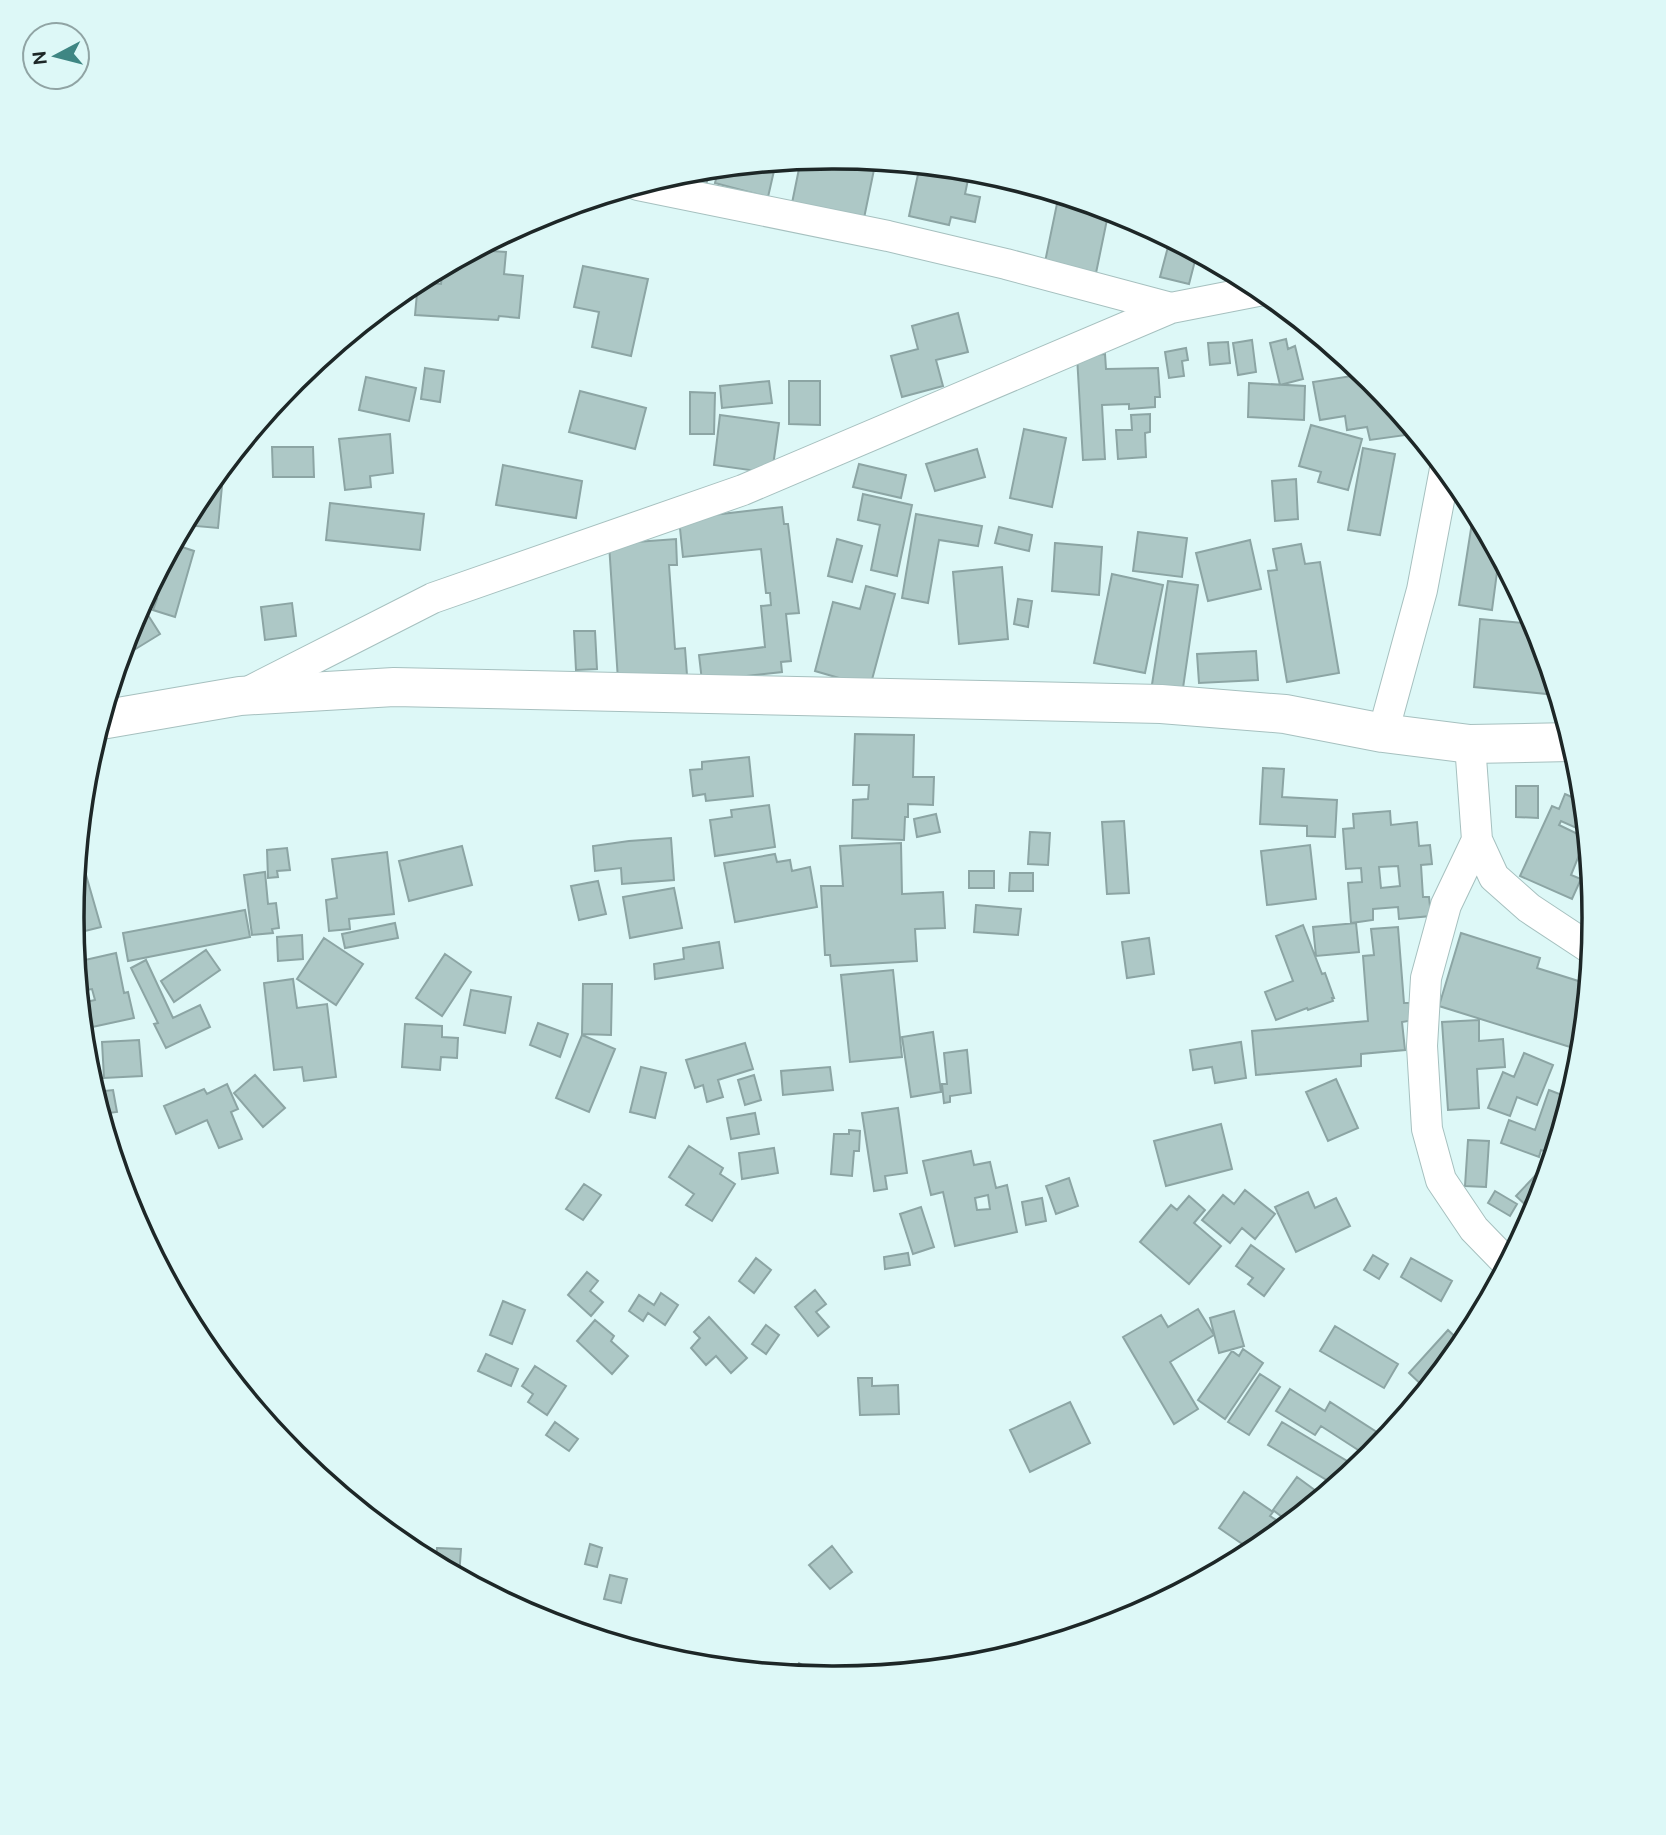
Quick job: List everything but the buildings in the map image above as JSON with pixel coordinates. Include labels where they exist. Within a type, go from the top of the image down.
[{"type":"main road","points":[[112,718],[240,696],[394,687],[1161,705],[1285,715],[1383,733],[1470,744],[1560,741]]},
{"type":"street","points":[[659,189],[888,236],[1171,308]]},
{"type":"street","points":[[240,696],[433,598],[743,490],[1171,308],[1246,293]]},
{"type":"street","points":[[1383,733],[1422,590],[1442,483]]},
{"type":"street","points":[[1470,744],[1477,840],[1494,877],[1529,908],[1581,942]]},
{"type":"street","points":[[1477,840],[1446,905],[1426,978],[1422,1046],[1427,1129],[1441,1180],[1474,1228],[1501,1257]]}]
